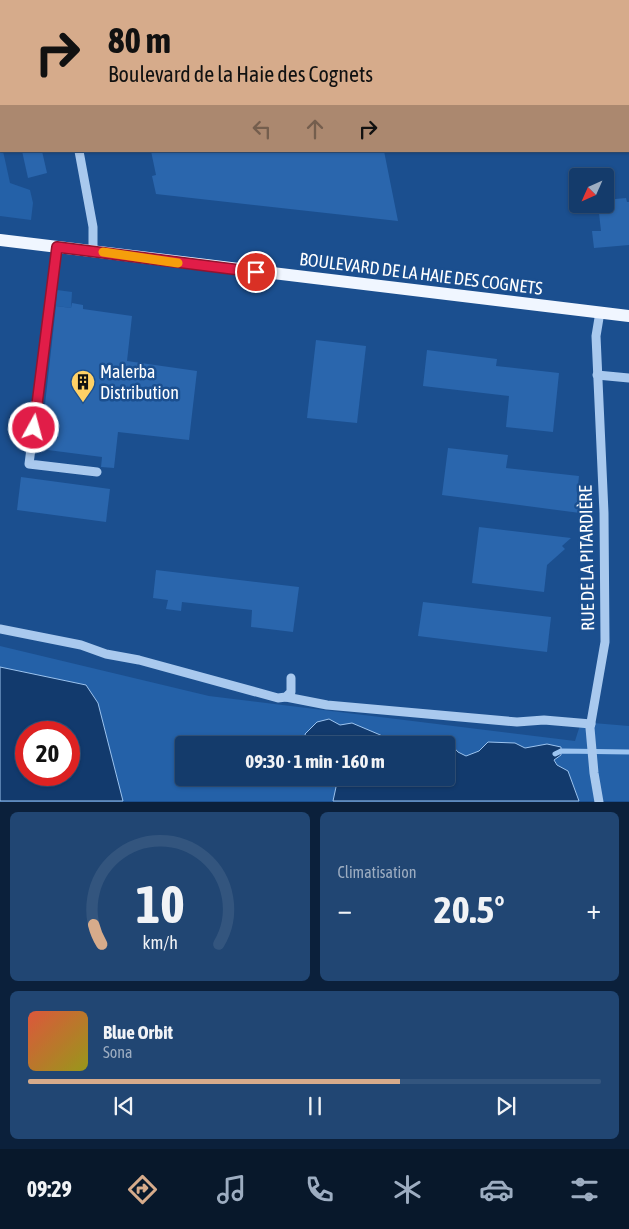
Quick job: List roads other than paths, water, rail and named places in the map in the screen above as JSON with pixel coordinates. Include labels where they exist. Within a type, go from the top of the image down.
[{"type":"main road","name":"BOULEVARD DE LA HAIE DES COGNETS","points":[[0,240],[629,316]]},
{"type":"street","points":[[79,152],[93,227],[93,250]]},
{"type":"street","points":[[57,247],[29,464],[96,472]]},
{"type":"street","name":"RUE DE LA PITARDIÈRE","points":[[599,802],[594,773],[590,726],[605,642],[604,513],[596,336],[600,312]]},
{"type":"street","points":[[597,375],[629,378]]},
{"type":"street","points":[[0,629],[81,645],[106,654],[140,660],[278,698],[286,697],[327,705],[516,722],[544,720],[590,726]]},
{"type":"street","points":[[286,697],[291,692],[291,678]]},
{"type":"waterway","points":[[555,754],[561,751],[629,752]]},
{"type":"place","name":"Malerba Distribution","points":[[83,403]]}]
